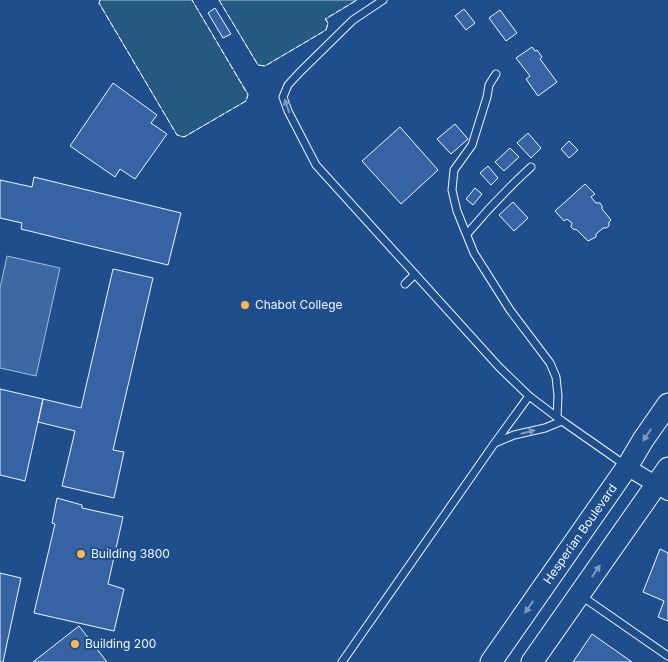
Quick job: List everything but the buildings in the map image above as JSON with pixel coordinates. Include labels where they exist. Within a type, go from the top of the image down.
[{"type":"main road","name":"Hesperian Boulevard","points":[[491,662],[668,404]]},
{"type":"main road","points":[[532,662],[579,595],[664,482]]},
{"type":"street","points":[[627,466],[664,482]]},
{"type":"lane","points":[[383,0],[353,20],[288,85],[283,97],[308,150],[316,165],[499,367],[529,396],[627,466]]},
{"type":"lane","points":[[496,74],[488,85],[487,97],[472,146],[454,170],[452,190],[457,211],[474,253],[510,310],[550,363],[556,377],[559,419]]},
{"type":"lane","points":[[467,234],[484,214],[531,167]]},
{"type":"lane","points":[[405,284],[415,274]]},
{"type":"lane","points":[[342,662],[529,396]]},
{"type":"lane","points":[[494,444],[514,435],[545,428],[559,419]]},
{"type":"lane","points":[[579,595],[668,656]]},
{"type":"shaded area","points":[[100,0],[192,0],[248,94],[246,101],[184,137],[177,135],[99,3]]},
{"type":"shaded area","points":[[219,0],[357,0],[326,19],[328,23],[326,30],[265,66],[258,65]]},
{"type":"shaded area","points":[[7,256],[60,268],[36,376],[0,368],[0,288]]},
{"type":"fence","points":[[100,0],[99,3],[177,135],[184,137],[246,101],[248,95],[192,0]]},
{"type":"fence","points":[[219,0],[258,65],[265,66],[326,30],[328,23],[325,19],[357,0]]},
{"type":"place","name":"Chabot College","points":[[245,305]]},
{"type":"place","name":"Building 3800","points":[[81,554]]},
{"type":"place","name":"Building 200","points":[[75,644]]}]
